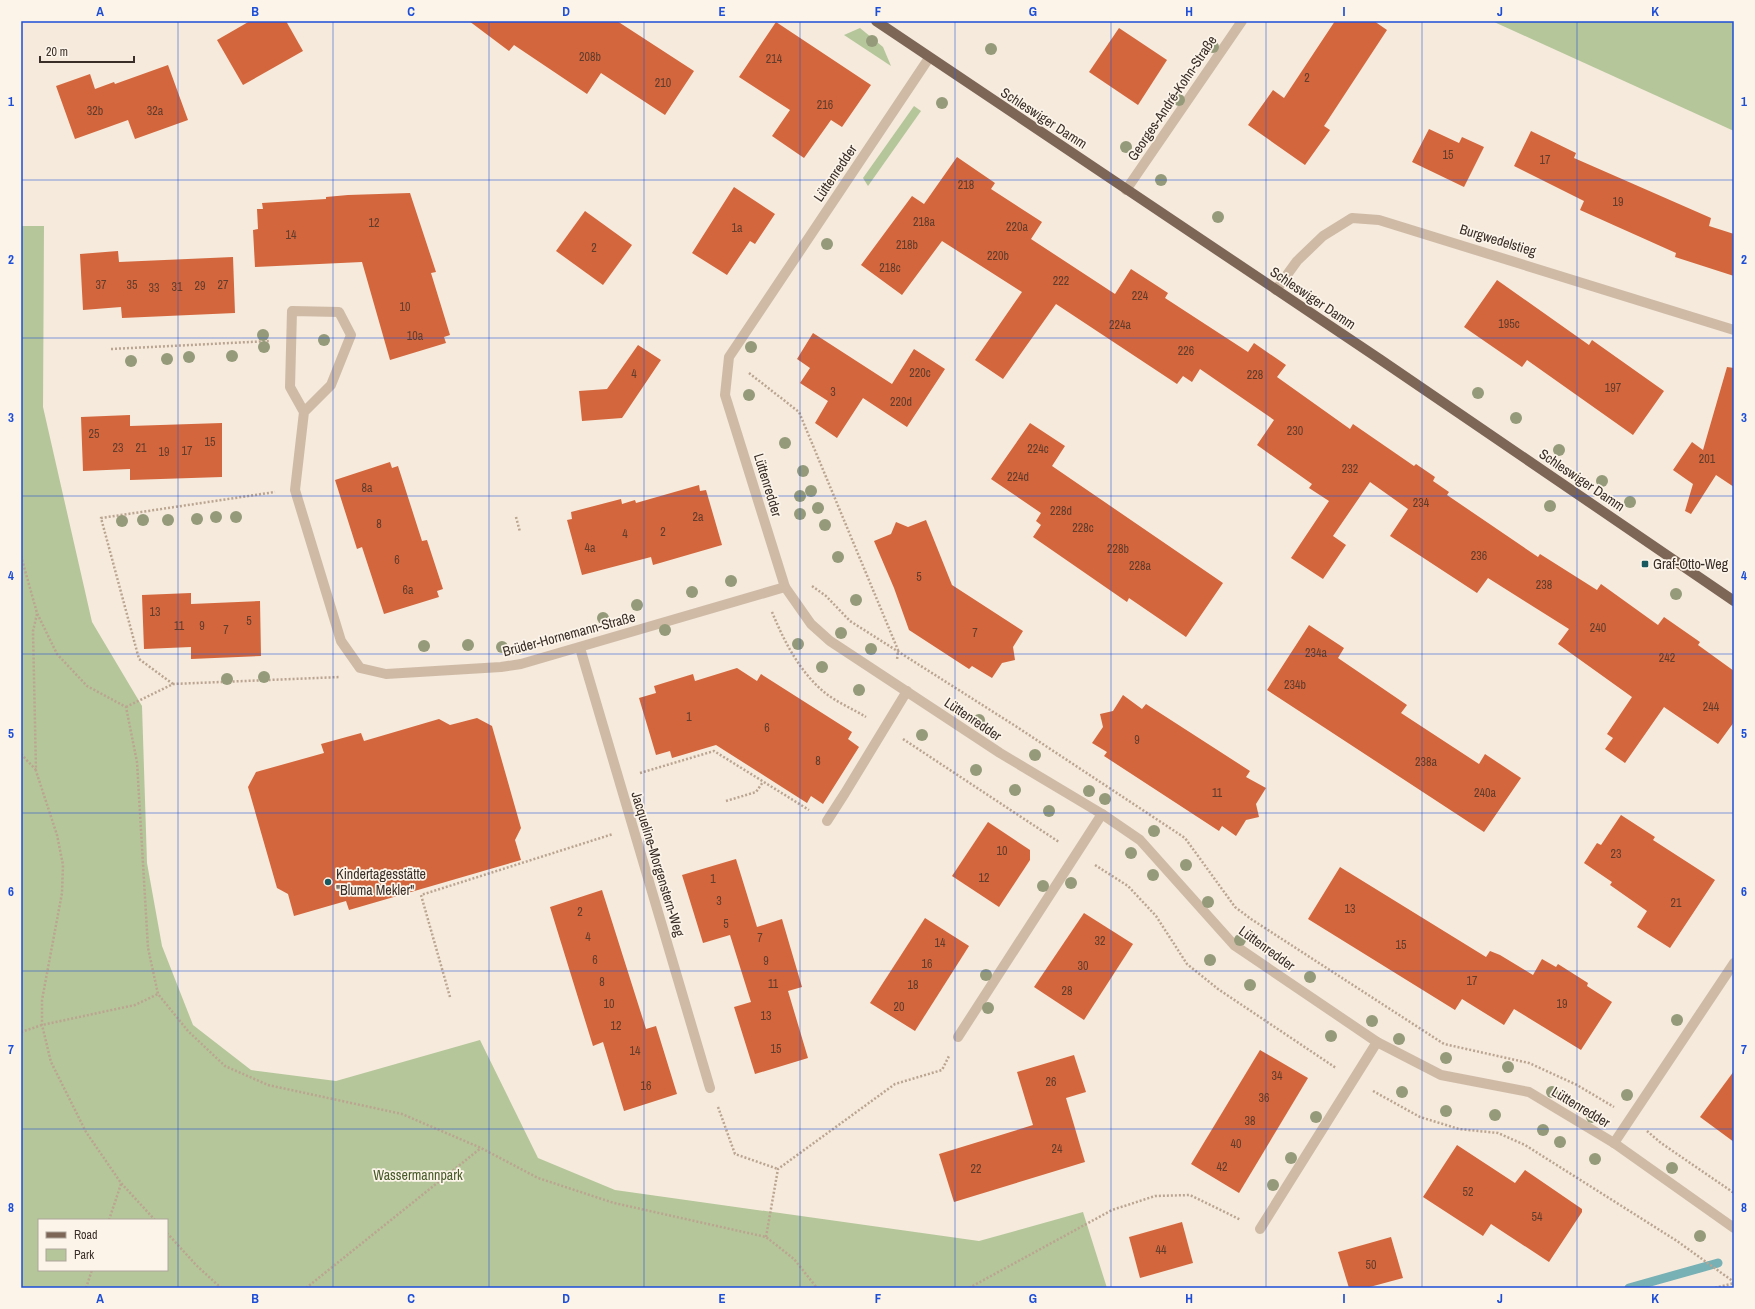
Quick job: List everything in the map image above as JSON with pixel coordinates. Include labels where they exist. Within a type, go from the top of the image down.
[{"type":"main road","name":"Schleswiger Damm","points":[[876,21],[1734,600]]},
{"type":"street","name":"Georges-André-Kohn-Straße","points":[[1126,190],[1242,21]]},
{"type":"street","name":"Lüttenredder","points":[[930,58],[729,357],[725,395],[785,588],[811,624],[830,641],[1000,753],[1102,814],[1140,840],[1234,944],[1377,1042],[1441,1075],[1529,1092],[1614,1143],[1734,964]]},
{"type":"street","name":"Burgwedelstieg","points":[[1276,290],[1297,261],[1323,236],[1352,218],[1379,220],[1734,330]]},
{"type":"street","points":[[304,412],[331,385],[351,335],[339,312],[292,311],[290,387],[304,412],[295,490],[341,641],[360,668]]},
{"type":"street","name":"Brüder-Hornemann-Straße","points":[[360,668],[386,674],[501,667],[521,664],[785,588]]},
{"type":"street","name":"Jacqueline-Morgenstern-Weg","points":[[580,648],[710,1088]]},
{"type":"street","points":[[827,821],[886,728],[907,691]]},
{"type":"street","points":[[958,1038],[1102,814]]},
{"type":"street","points":[[1260,1229],[1377,1042]]},
{"type":"street","points":[[1614,1143],[1734,1228]]},
{"type":"path","points":[[111,349],[291,340]]},
{"type":"path","points":[[729,357],[799,412],[898,650],[892,682]]},
{"type":"path","points":[[173,684],[139,659],[101,518],[295,490]]},
{"type":"path","points":[[516,517],[520,532]]},
{"type":"path","points":[[21,556],[37,613],[57,654],[87,686],[126,707]]},
{"type":"path","points":[[781,577],[807,582],[826,596],[850,621],[898,650],[1185,838],[1235,907],[1444,1044],[1529,1063],[1577,1085],[1631,1117],[1661,1143],[1734,1193]]},
{"type":"path","points":[[764,593],[784,641],[802,668],[824,692],[886,728],[1128,886],[1156,916],[1186,964],[1218,989],[1353,1080],[1420,1117],[1459,1129],[1498,1133],[1525,1145],[1676,1241],[1734,1283]]},
{"type":"path","points":[[37,613],[33,631],[36,771],[57,835],[63,865],[62,893],[42,1000],[42,1025],[51,1062],[86,1132],[122,1183],[154,1219]]},
{"type":"path","points":[[126,707],[173,684],[338,677],[360,668]]},
{"type":"path","points":[[126,707],[136,762],[148,948],[158,994],[188,1031],[224,1066],[268,1085],[402,1114],[481,1148],[538,1178],[614,1203],[766,1236],[794,1260],[817,1288]]},
{"type":"path","points":[[618,779],[714,751],[827,821]]},
{"type":"path","points":[[21,754],[36,771]]},
{"type":"path","points":[[726,801],[756,792],[763,782]]},
{"type":"path","points":[[450,997],[422,895],[632,827]]},
{"type":"path","points":[[21,1032],[42,1025],[135,1005],[158,994]]},
{"type":"path","points":[[766,1236],[778,1169],[895,1084],[942,1070],[958,1038]]},
{"type":"path","points":[[710,1088],[735,1154],[778,1169]]},
{"type":"path","points":[[306,1288],[481,1148]]},
{"type":"path","points":[[109,1219],[122,1183]]},
{"type":"path","points":[[969,1288],[1112,1210],[1155,1196],[1190,1195],[1260,1229]]},
{"type":"path","points":[[168,1234],[196,1265],[221,1288]]},
{"type":"path","points":[[86,1288],[92,1271]]},
{"type":"path","points":[[1716,1288],[1734,1283]]},
{"type":"green space","points":[[1492,21],[1734,21],[1734,131]]},
{"type":"green space","points":[[860,28],[883,47],[891,66],[844,35]]},
{"type":"green space","points":[[914,106],[921,111],[868,186],[863,178]]},
{"type":"green space","name":"Wassermannpark","points":[[21,226],[44,226],[43,407],[92,622],[142,706],[147,863],[162,946],[193,1025],[251,1070],[336,1081],[480,1040],[538,1158],[615,1190],[979,1241],[1083,1212],[1107,1288],[21,1288]]},
{"type":"building","points":[[250,21],[286,21],[303,51],[243,85],[217,40]]},
{"type":"building","points":[[469,21],[617,21],[694,71],[665,115],[601,73],[587,94],[514,45],[509,51]]},
{"type":"building","points":[[1335,21],[1374,21],[1387,30],[1324,126],[1330,130],[1305,165],[1248,125],[1273,90],[1284,98]]},
{"type":"building","points":[[776,22],[871,85],[842,127],[831,120],[804,158],[772,136],[790,110],[739,77]]},
{"type":"building","points":[[1119,28],[1167,60],[1138,105],[1089,72]]},
{"type":"building","points":[[168,65],[188,120],[135,139],[128,120],[75,139],[56,86],[90,74],[95,89],[114,82],[115,84]]},
{"type":"building","points":[[1429,129],[1459,143],[1462,137],[1484,147],[1464,187],[1412,162]]},
{"type":"building","points":[[1531,131],[1576,153],[1574,158],[1711,218],[1709,226],[1734,234],[1734,276],[1675,257],[1676,253],[1580,210],[1584,201],[1514,166]]},
{"type":"building","points":[[957,157],[995,183],[991,189],[1042,222],[1031,239],[1115,294],[1131,269],[1168,293],[1165,298],[1248,352],[1254,343],[1286,365],[1277,377],[1350,429],[1353,424],[1414,466],[1416,464],[1435,477],[1433,481],[1449,492],[1447,495],[1538,557],[1540,554],[1597,590],[1601,584],[1658,625],[1664,617],[1700,642],[1698,645],[1734,671],[1734,722],[1718,744],[1664,707],[1625,763],[1605,749],[1613,738],[1607,734],[1632,697],[1558,644],[1569,629],[1488,578],[1477,593],[1390,536],[1408,509],[1370,482],[1333,536],[1346,545],[1323,579],[1291,558],[1329,501],[1309,488],[1312,484],[1257,445],[1274,420],[1200,369],[1192,382],[1183,376],[1177,384],[1056,304],[1003,379],[975,360],[1022,292],[942,241],[902,295],[861,265],[912,196],[924,204]]},
{"type":"building","points":[[734,187],[775,214],[755,244],[750,241],[727,275],[692,253]]},
{"type":"building","points":[[410,193],[436,272],[431,273],[450,335],[444,337],[446,343],[390,360],[362,262],[255,267],[253,230],[258,229],[257,209],[263,209],[262,203],[326,199],[326,197],[348,195]]},
{"type":"building","points":[[585,211],[632,245],[603,285],[556,251]]},
{"type":"building","points":[[118,251],[119,262],[233,257],[235,313],[122,318],[121,307],[83,310],[80,254]]},
{"type":"building","points":[[1497,280],[1589,345],[1592,340],[1664,391],[1633,435],[1527,360],[1522,367],[1464,327]]},
{"type":"building","points":[[813,333],[892,384],[914,349],[945,369],[907,427],[863,398],[837,438],[815,423],[828,401],[800,383],[810,368],[797,359]]},
{"type":"building","points":[[638,345],[661,360],[622,418],[582,421],[579,391],[607,389]]},
{"type":"building","points":[[1727,367],[1734,368],[1734,487],[1716,475],[1691,514],[1685,511],[1693,484],[1673,470],[1692,442],[1703,450]]},
{"type":"building","points":[[130,415],[130,426],[222,423],[222,477],[130,480],[130,469],[83,471],[81,417]]},
{"type":"building","points":[[1030,423],[1065,446],[1052,466],[1223,583],[1186,637],[1129,598],[1127,602],[1033,537],[1041,525],[1036,521],[1041,513],[991,479]]},
{"type":"building","points":[[390,462],[392,468],[398,466],[422,541],[427,540],[443,589],[437,591],[439,597],[384,614],[362,547],[357,549],[335,480]]},
{"type":"building","points":[[699,485],[700,491],[706,490],[722,545],[653,565],[651,557],[582,575],[567,520],[572,519],[571,512],[621,499],[622,504],[635,500],[636,503]]},
{"type":"building","points":[[926,520],[952,585],[1023,631],[1013,647],[1015,660],[1002,663],[992,678],[972,666],[969,669],[909,630],[894,588],[874,541],[891,534],[896,522],[908,527]]},
{"type":"building","points":[[191,593],[191,604],[260,601],[261,656],[191,659],[191,647],[144,649],[142,595]]},
{"type":"building","points":[[1309,625],[1344,648],[1338,658],[1407,705],[1401,713],[1479,764],[1485,754],[1521,778],[1484,832],[1267,690]]},
{"type":"building","points":[[737,668],[757,681],[761,674],[852,732],[848,739],[859,747],[823,804],[811,796],[807,803],[716,745],[672,758],[670,751],[656,755],[639,698],[656,693],[654,686],[693,674],[695,681]]},
{"type":"building","points":[[1123,695],[1142,709],[1146,704],[1250,771],[1246,777],[1266,788],[1256,804],[1259,817],[1246,820],[1236,836],[1222,826],[1219,831],[1104,756],[1107,752],[1092,743],[1103,727],[1100,714],[1113,711]]},
{"type":"building","points":[[477,718],[492,726],[521,828],[515,840],[521,860],[349,910],[346,901],[294,916],[288,894],[277,888],[248,787],[256,772],[324,753],[321,744],[361,733],[364,741],[439,719],[450,725]]},
{"type":"building","points":[[1621,815],[1655,837],[1653,840],[1715,880],[1670,948],[1637,927],[1647,911],[1610,885],[1612,882],[1584,863],[1597,843],[1601,845]]},
{"type":"building","points":[[988,822],[1030,850],[1030,860],[999,907],[952,876]]},
{"type":"building","points":[[736,859],[757,927],[782,919],[802,987],[788,991],[808,1058],[755,1074],[734,1007],[751,1002],[730,935],[703,943],[682,875]]},
{"type":"building","points":[[1340,867],[1486,957],[1490,951],[1500,955],[1533,975],[1542,959],[1556,967],[1558,964],[1588,983],[1587,986],[1612,1002],[1581,1050],[1514,1009],[1504,1025],[1462,999],[1455,1010],[1308,919]]},
{"type":"building","points":[[602,890],[646,1029],[656,1026],[677,1094],[624,1111],[603,1042],[593,1046],[550,907]]},
{"type":"building","points":[[1084,913],[1133,944],[1084,1020],[1034,987]]},
{"type":"building","points":[[925,918],[969,946],[915,1031],[870,1003]]},
{"type":"building","points":[[1260,1050],[1308,1078],[1239,1193],[1191,1164]]},
{"type":"building","points":[[1074,1055],[1086,1092],[1066,1098],[1085,1162],[954,1202],[939,1154],[1033,1125],[1017,1072]]},
{"type":"building","points":[[1734,1071],[1734,1142],[1700,1117]]},
{"type":"building","points":[[1457,1145],[1515,1183],[1525,1170],[1582,1209],[1582,1212],[1549,1262],[1491,1224],[1483,1236],[1423,1197]]},
{"type":"building","points":[[1182,1222],[1193,1263],[1140,1278],[1129,1237]]},
{"type":"building","points":[[1391,1237],[1403,1278],[1366,1288],[1349,1288],[1338,1252]]},
{"type":"waterway","points":[[1629,1288],[1718,1263]]},
{"type":"place","name":"Graf-Otto-Weg","points":[[1645,564]]},
{"type":"place","name":"Kindertagesstätte \"Bluma Mekler\"","points":[[328,882]]}]
